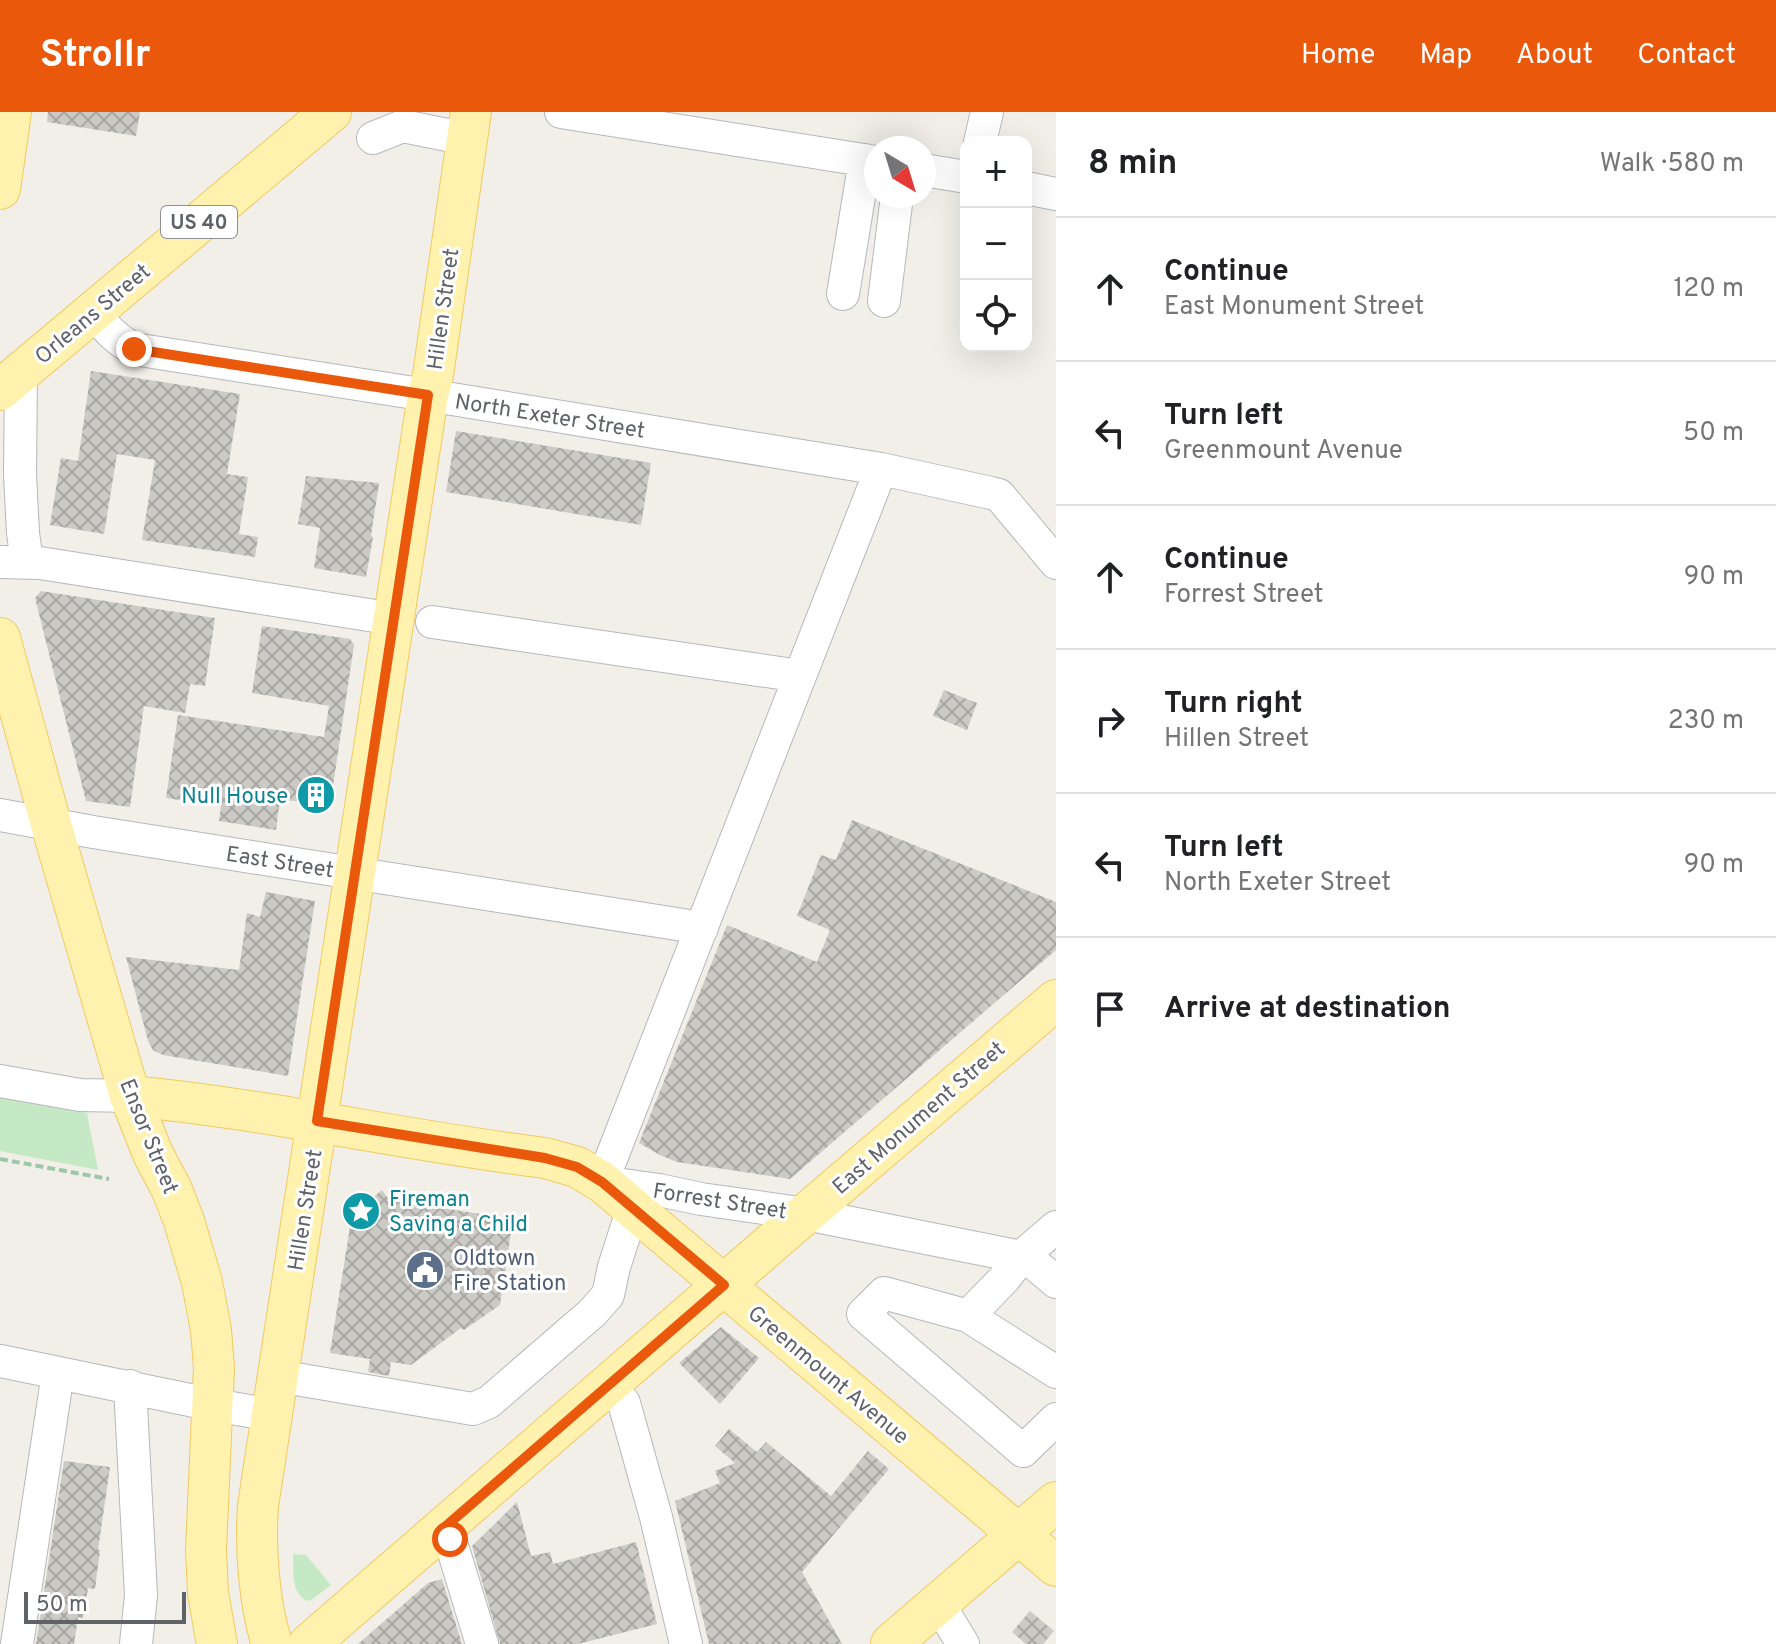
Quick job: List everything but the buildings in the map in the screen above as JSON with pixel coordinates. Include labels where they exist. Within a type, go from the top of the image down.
[{"type":"main road","points":[[0,189],[11,112]]},
{"type":"main road","name":"Orleans Street","points":[[11,381],[317,123]]},
{"type":"main road","name":"Hillen Street","points":[[272,1644],[256,1538],[258,1506],[355,873],[413,620],[428,395],[467,136]]},
{"type":"main road","name":"Ensor Street","points":[[0,638],[130,1096],[153,1154],[172,1190],[202,1282],[214,1368],[206,1550],[208,1593],[217,1644]]},
{"type":"main road","name":"East Monument Street","points":[[309,1644],[1056,1000]]},
{"type":"main road","name":"Forrest Street","points":[[130,1096],[317,1121],[545,1158],[577,1167],[602,1182]]},
{"type":"main road","name":"Greenmount Avenue","points":[[602,1182],[1056,1566]]},
{"type":"main road","points":[[891,1644],[1056,1502]]},
{"type":"street","points":[[561,112],[864,160]]},
{"type":"street","points":[[971,136],[974,112]]},
{"type":"street","points":[[981,136],[987,112]]},
{"type":"street","points":[[936,172],[960,176]]},
{"type":"street","points":[[1032,189],[1056,194]]},
{"type":"street","points":[[843,294],[864,191]]},
{"type":"street","points":[[884,301],[896,208]]},
{"type":"street","name":"North Exeter Street","points":[[93,311],[109,333],[134,349],[881,469],[999,495],[1056,563]]},
{"type":"street","points":[[11,381],[23,533],[14,562],[800,676]]},
{"type":"street","points":[[602,1182],[881,469]]},
{"type":"street","name":"East Street","points":[[0,815],[702,928]]},
{"type":"street","name":"Forrest Street","points":[[0,1081],[80,1095],[130,1096]]},
{"type":"street","name":"Forrest Street","points":[[602,1182],[806,1214],[1021,1257],[1031,1261],[1056,1282]]},
{"type":"street","points":[[278,1376],[473,1409],[489,1402],[592,1313],[608,1295],[633,1208]]},
{"type":"street","points":[[968,1316],[1021,1257],[1056,1227]]},
{"type":"street","points":[[1056,1372],[968,1316],[884,1293],[863,1314],[1023,1451],[1056,1419]]},
{"type":"street","points":[[0,1361],[272,1415]]},
{"type":"street","points":[[17,1644],[58,1373]]},
{"type":"street","points":[[608,1385],[624,1403],[656,1517],[678,1642]]},
{"type":"street","points":[[130,1386],[141,1595],[136,1644]]},
{"type":"street","points":[[446,1526],[482,1644]]},
{"type":"street","points":[[938,1603],[963,1644]]},
{"type":"path","points":[[0,1159],[109,1179]]},
{"type":"green space","points":[[0,1094],[87,1113],[98,1170],[0,1151]]},
{"type":"green space","points":[[293,1554],[306,1555],[331,1585],[310,1601],[296,1589]]},
{"type":"place","name":"Null House","points":[[316,795]]},
{"type":"place","name":"Fireman Saving a Child","points":[[361,1211]]},
{"type":"place","name":"Oldtown Fire Station","points":[[425,1270]]},
{"type":"route","points":[[134,349],[428,395],[317,1121],[545,1158],[577,1167],[602,1182],[724,1285],[446,1526],[450,1539]]}]
